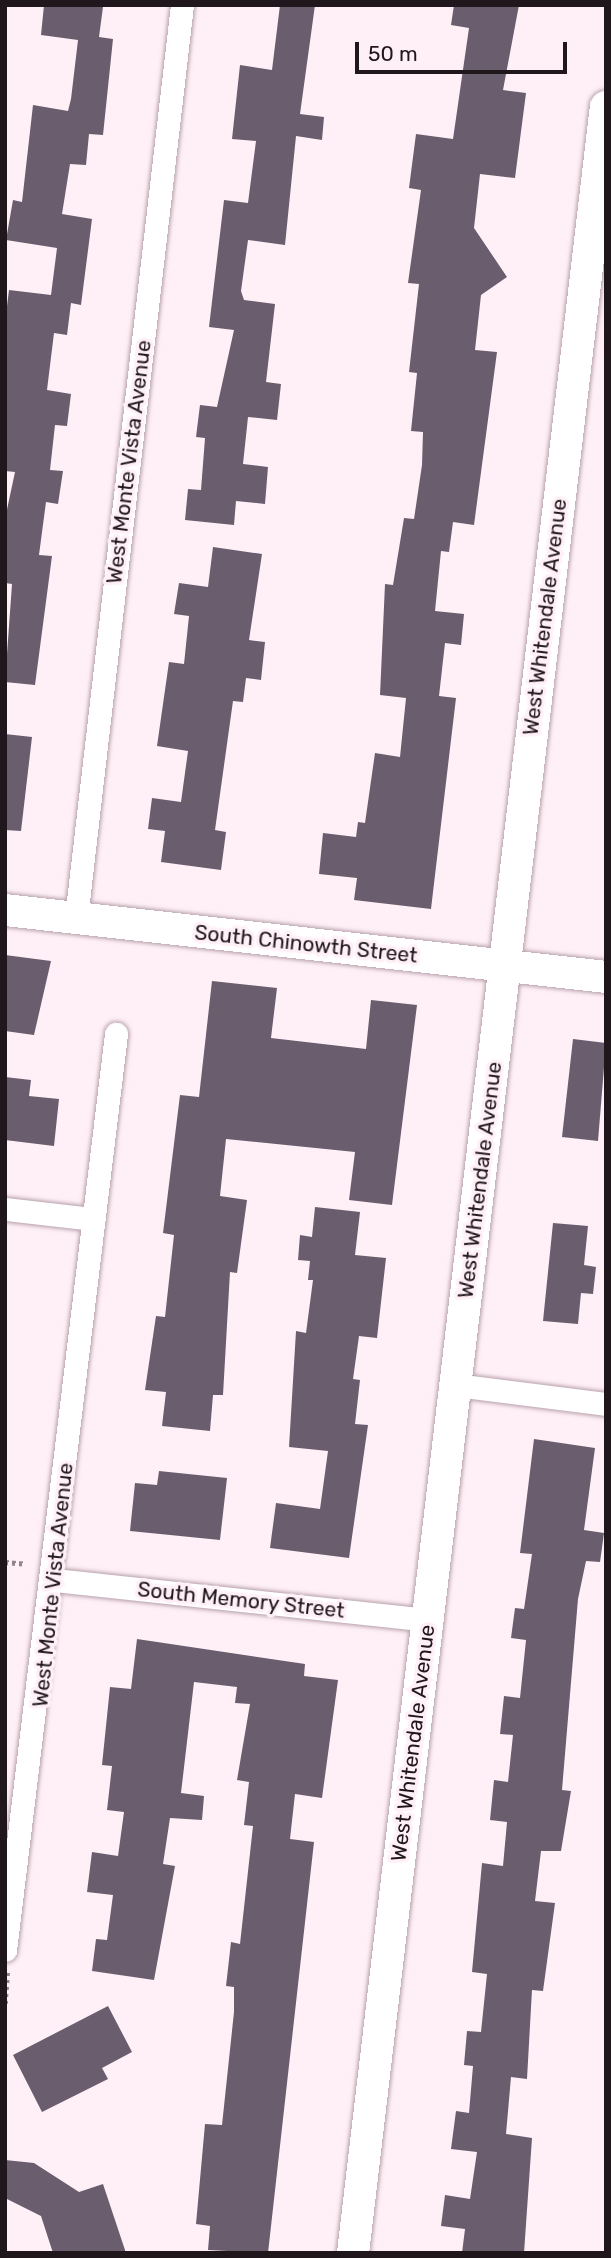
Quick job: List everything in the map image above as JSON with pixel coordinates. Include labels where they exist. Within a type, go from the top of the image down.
[{"type":"street","name":"West Monte Vista Avenue","points":[[76,918],[182,5]]},
{"type":"street","name":"West Whitendale Avenue","points":[[353,2253],[606,107]]},
{"type":"street","name":"South Chinowth Street","points":[[5,910],[606,977]]},
{"type":"street","name":"West Monte Vista Avenue","points":[[8,1950],[54,1580],[116,1034]]},
{"type":"street","points":[[5,1209],[93,1219]]},
{"type":"street","points":[[456,1385],[606,1404]]},
{"type":"street","name":"South Memory Street","points":[[54,1580],[428,1620]]},
{"type":"building","points":[[44,5],[103,7],[99,37],[113,39],[103,135],[89,134],[86,165],[70,164],[62,214],[92,219],[81,305],[71,303],[67,335],[54,333],[47,390],[71,394],[67,426],[55,425],[50,470],[63,471],[58,504],[46,502],[39,555],[52,556],[35,685],[5,682],[12,584],[5,583],[5,519],[15,472],[5,471],[5,322],[9,290],[51,295],[57,248],[6,240],[13,200],[22,202],[33,105],[68,111],[71,99],[78,40],[41,35]]},
{"type":"building","points":[[280,5],[315,5],[300,114],[324,117],[322,140],[296,136],[285,245],[248,240],[241,291],[244,300],[275,304],[266,382],[281,384],[277,420],[248,417],[243,464],[268,467],[265,504],[236,501],[234,525],[185,520],[188,489],[201,490],[205,438],[196,437],[200,405],[217,407],[234,330],[209,327],[224,200],[248,203],[256,141],[232,139],[240,65],[272,70]]},
{"type":"building","points":[[454,5],[519,5],[503,90],[526,93],[515,178],[480,174],[474,228],[507,277],[481,295],[475,350],[497,352],[474,525],[453,522],[449,552],[441,551],[435,611],[464,614],[461,645],[445,643],[439,696],[456,698],[431,909],[354,900],[357,878],[319,874],[323,833],[356,837],[358,822],[365,823],[375,753],[400,757],[406,698],[380,695],[385,584],[393,585],[404,518],[414,519],[422,465],[423,432],[411,431],[417,373],[409,372],[419,284],[408,283],[421,190],[409,188],[416,134],[453,139],[469,28],[451,25]]},
{"type":"building","points":[[213,547],[262,554],[249,640],[265,642],[261,680],[246,678],[243,702],[233,701],[215,830],[226,832],[221,870],[161,862],[165,831],[148,829],[152,798],[181,802],[188,751],[157,746],[169,662],[184,664],[189,616],[174,614],[179,583],[208,587]]},
{"type":"building","points":[[5,734],[32,737],[21,831],[5,830]]},
{"type":"building","points":[[5,955],[51,961],[34,1035],[5,1031]]},
{"type":"building","points":[[212,981],[277,988],[271,1038],[366,1049],[371,1000],[417,1005],[392,1205],[349,1200],[355,1152],[226,1139],[220,1196],[247,1200],[237,1273],[230,1272],[223,1395],[213,1395],[210,1431],[162,1426],[166,1392],[145,1390],[156,1316],[165,1317],[174,1235],[163,1233],[180,1095],[199,1097]]},
{"type":"building","points":[[573,1039],[606,1043],[598,1141],[562,1137]]},
{"type":"building","points":[[5,1077],[31,1080],[29,1096],[59,1099],[54,1146],[5,1140]]},
{"type":"building","points":[[315,1207],[360,1212],[355,1255],[386,1258],[377,1338],[359,1336],[353,1379],[360,1380],[355,1424],[368,1425],[349,1558],[270,1548],[276,1503],[320,1509],[328,1451],[289,1447],[296,1331],[306,1333],[313,1280],[308,1280],[310,1261],[298,1260],[300,1235],[312,1237]]},
{"type":"building","points":[[553,1223],[588,1226],[584,1265],[596,1267],[593,1294],[581,1293],[578,1324],[543,1321]]},
{"type":"building","points":[[534,1439],[595,1448],[584,1530],[604,1533],[600,1562],[586,1561],[578,1599],[562,1790],[571,1791],[561,1851],[541,1851],[535,1901],[555,1903],[543,1991],[532,1990],[527,2079],[511,2077],[506,2134],[532,2138],[524,2253],[462,2253],[465,2229],[441,2226],[445,2195],[470,2199],[477,2152],[451,2149],[456,2111],[469,2113],[473,2066],[464,2065],[467,2031],[481,2032],[487,1974],[472,1972],[482,1863],[503,1866],[507,1822],[490,1820],[494,1780],[508,1782],[513,1735],[500,1734],[504,1696],[520,1698],[526,1640],[511,1638],[515,1608],[524,1609],[532,1554],[520,1553]]},
{"type":"building","points":[[159,1471],[227,1478],[220,1540],[130,1531],[135,1483],[157,1485]]},
{"type":"building","points":[[137,1639],[305,1664],[304,1676],[338,1680],[322,1798],[295,1794],[290,1839],[314,1842],[268,2253],[208,2250],[210,2226],[196,2224],[205,2124],[222,2125],[234,2012],[234,1987],[226,1986],[231,1942],[240,1944],[253,1826],[244,1825],[249,1782],[237,1780],[250,1704],[235,1703],[237,1687],[194,1682],[181,1793],[204,1796],[202,1820],[170,1818],[163,1864],[175,1866],[154,1980],[92,1971],[96,1939],[107,1940],[113,1895],[87,1892],[92,1852],[118,1856],[124,1812],[107,1810],[112,1766],[102,1765],[110,1687],[131,1689]]},
{"type":"building","points":[[108,2006],[132,2052],[102,2068],[108,2079],[42,2112],[13,2055]]},
{"type":"building","points":[[5,2160],[34,2163],[79,2192],[103,2184],[126,2253],[53,2253],[41,2216],[5,2198]]}]
